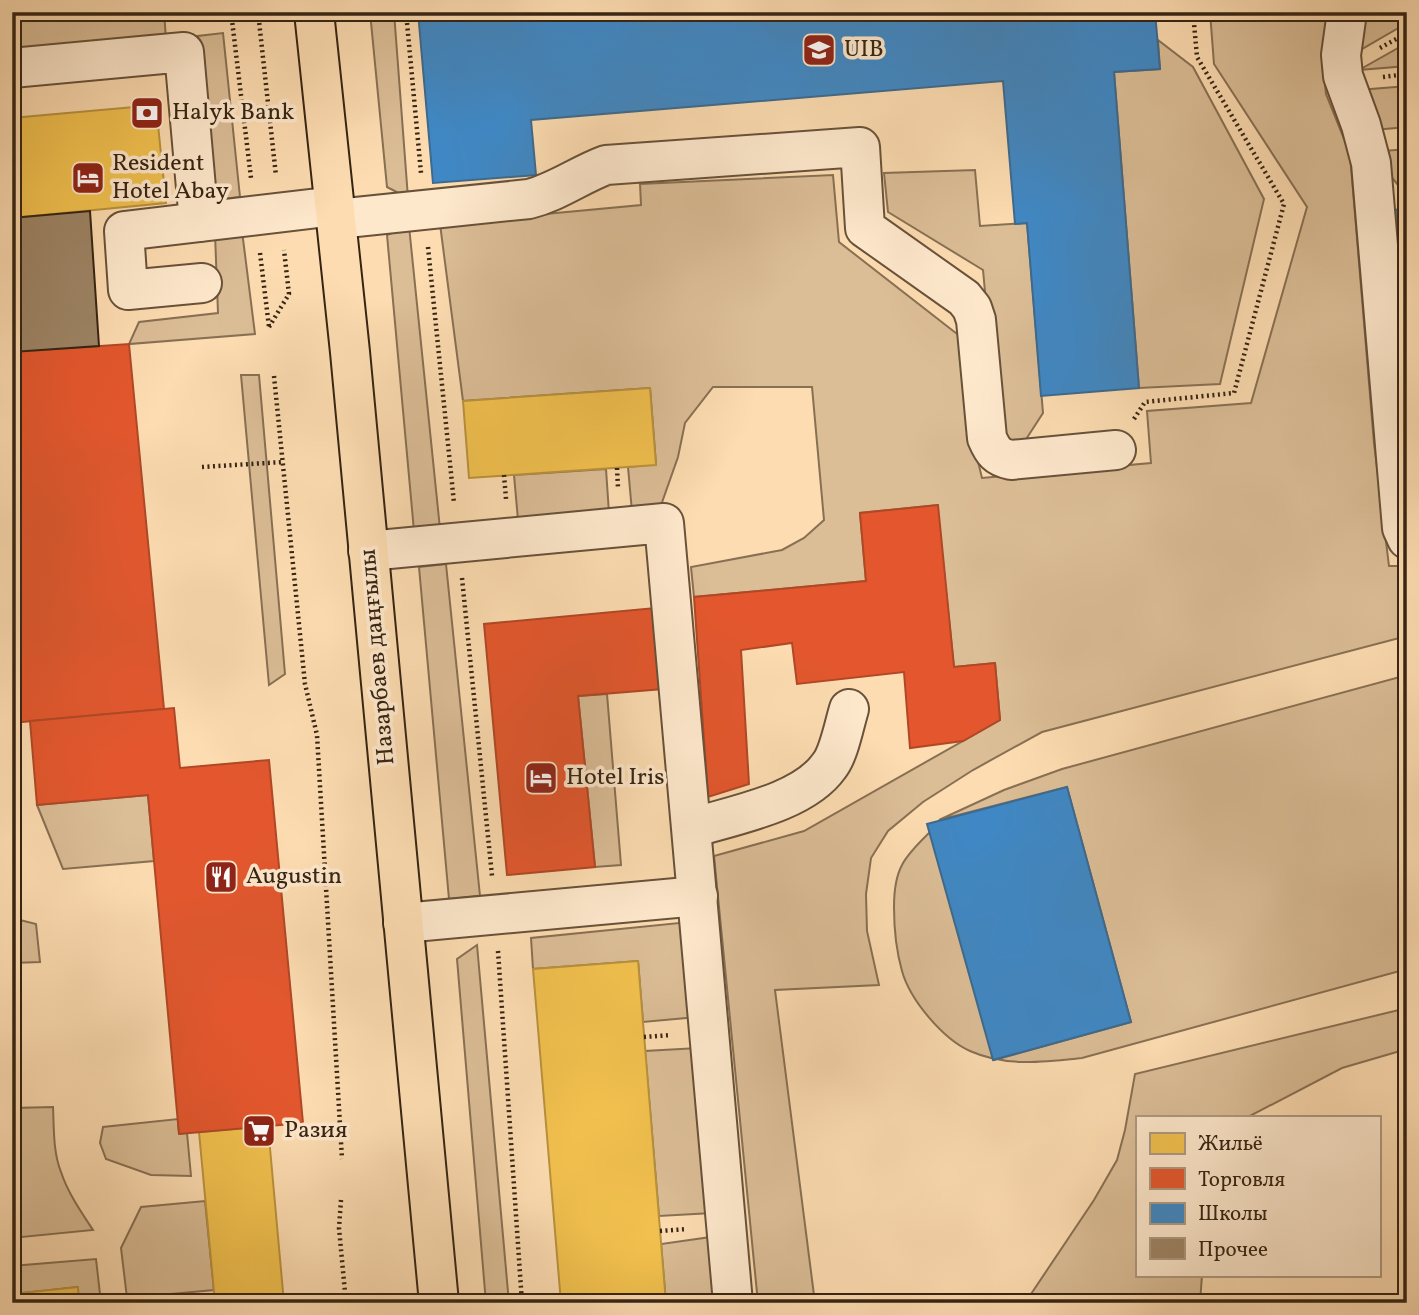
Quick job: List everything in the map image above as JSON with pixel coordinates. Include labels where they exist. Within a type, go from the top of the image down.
[{"type":"main road","name":"Назарбаев даңғылы","points":[[314,12],[336,212],[439,1303]]},
{"type":"lane","points":[[1347,12],[1341,55],[1342,68],[1367,141],[1371,163],[1402,528],[1407,539]]},
{"type":"lane","points":[[12,68],[184,52],[199,222]]},
{"type":"lane","points":[[202,283],[128,290],[124,231],[256,216],[424,211],[548,194],[606,165],[860,147],[865,228],[964,298],[972,308],[976,320],[988,438],[992,450],[1000,458],[1012,460],[1116,450]]},
{"type":"lane","points":[[368,551],[664,523],[733,1303]]},
{"type":"lane","points":[[692,828],[781,800],[812,785],[831,764],[849,709]]},
{"type":"lane","points":[[403,923],[698,895]]},
{"type":"path","points":[[231,12],[268,327]]},
{"type":"path","points":[[406,12],[495,915],[522,1303]]},
{"type":"path","points":[[1116,450],[1145,402],[1234,393],[1284,204],[1197,57],[1194,12]]},
{"type":"path","points":[[274,376],[304,684],[317,735],[342,1159]]},
{"type":"path","points":[[202,467],[283,462]]},
{"type":"path","points":[[341,1200],[339,1228],[346,1303]]},
{"type":"shaded area","points":[[90,12],[164,12],[166,39],[12,52],[12,19]]},
{"type":"shaded area","points":[[370,12],[394,12],[408,198],[387,187]]},
{"type":"shaded area","points":[[1210,12],[1329,12],[1322,57],[1326,94],[1350,154],[1374,443],[1389,566],[1407,566],[1407,636],[1042,732],[973,770],[923,802],[888,831],[871,858],[866,894],[867,931],[879,985],[775,990],[815,1303],[758,1303],[714,856],[804,831],[1000,720],[995,663],[954,667],[937,505],[860,513],[866,581],[694,597],[691,567],[782,550],[804,538],[824,520],[812,387],[713,387],[685,423],[678,457],[660,508],[632,512],[628,467],[656,464],[650,388],[463,401],[440,224],[641,205],[640,184],[833,175],[839,242],[961,337],[973,441],[982,478],[1151,463],[1147,411],[1251,403],[1307,207],[1214,64]]},
{"type":"shaded area","points":[[1360,12],[1407,12],[1407,23],[1362,49],[1350,43]]},
{"type":"shaded area","points":[[223,33],[240,197],[215,200],[198,36]]},
{"type":"shaded area","points":[[1158,40],[1193,67],[1264,199],[1220,384],[1139,388],[1114,72],[1160,69]]},
{"type":"shaded area","points":[[1407,43],[1407,66],[1359,70]]},
{"type":"shaded area","points":[[1407,86],[1407,127],[1374,130],[1359,90]]},
{"type":"shaded area","points":[[1407,149],[1407,189],[1402,190],[1371,152]]},
{"type":"shaded area","points":[[975,170],[980,226],[1027,223],[1043,413],[1021,447],[1008,443],[997,421],[983,270],[888,212],[884,173]]},
{"type":"shaded area","points":[[409,226],[440,529],[414,531],[387,235]]},
{"type":"shaded area","points":[[242,231],[255,334],[129,344],[139,322],[218,313],[215,234]]},
{"type":"shaded area","points":[[1407,253],[1407,435],[1390,255]]},
{"type":"shaded area","points":[[241,375],[259,375],[285,674],[269,685]]},
{"type":"shaded area","points":[[606,469],[609,513],[518,520],[514,475]]},
{"type":"shaded area","points":[[446,564],[480,896],[449,899],[419,567]]},
{"type":"shaded area","points":[[1407,675],[1407,969],[1082,1058],[1025,1062],[997,1059],[1131,1022],[1067,787],[939,820],[1004,790],[1062,769]]},
{"type":"shaded area","points":[[607,694],[621,865],[595,867],[578,696]]},
{"type":"shaded area","points":[[148,795],[154,861],[63,869],[37,805]]},
{"type":"shaded area","points":[[930,832],[994,1059],[970,1051],[949,1038],[920,1006],[902,971],[894,923],[896,880],[908,856]]},
{"type":"shaded area","points":[[12,918],[36,924],[40,962],[12,963]]},
{"type":"shaded area","points":[[689,922],[697,1017],[643,1022],[638,961],[533,969],[531,938]]},
{"type":"shaded area","points":[[477,945],[509,1303],[486,1303],[457,959]]},
{"type":"shaded area","points":[[1407,1008],[1407,1049],[1342,1068],[1250,1116],[1136,1116],[1136,1276],[1202,1276],[1200,1303],[1025,1303],[1094,1200],[1117,1160],[1135,1074]]},
{"type":"shaded area","points":[[698,1048],[712,1213],[659,1216],[645,1051]]},
{"type":"shaded area","points":[[53,1107],[58,1164],[71,1195],[93,1230],[12,1238],[12,1108]]},
{"type":"shaded area","points":[[178,1119],[179,1134],[187,1133],[191,1176],[151,1175],[106,1159],[100,1143],[103,1127]]},
{"type":"shaded area","points":[[205,1201],[214,1290],[127,1298],[121,1248],[141,1207]]},
{"type":"shaded area","points":[[711,1237],[717,1303],[666,1303],[661,1244]]},
{"type":"shaded area","points":[[96,1259],[101,1303],[79,1303],[77,1287],[14,1294],[12,1266]]},
{"type":"building: Жильё","name":"Resident Hotel Abay","points":[[156,105],[166,203],[12,218],[12,118]]},
{"type":"building: Жильё","points":[[650,388],[656,465],[469,478],[463,401]]},
{"type":"building: Жильё","points":[[638,961],[666,1303],[561,1303],[533,969]]},
{"type":"building: Жильё","points":[[268,1126],[284,1303],[215,1303],[199,1132]]},
{"type":"building: Жильё","points":[[78,1287],[79,1303],[12,1303],[12,1294]]},
{"type":"building: Торговля","points":[[129,344],[164,709],[12,723],[12,352]]},
{"type":"building: Торговля","points":[[938,505],[954,667],[995,663],[1000,720],[963,741],[910,748],[904,672],[797,684],[792,643],[741,650],[749,784],[708,797],[694,597],[866,581],[860,513]]},
{"type":"building: Торговля","points":[[655,608],[663,689],[578,696],[595,867],[507,875],[484,624]]},
{"type":"building: Торговля","points":[[174,708],[180,768],[269,760],[303,1123],[179,1134],[148,795],[37,805],[30,721]]},
{"type":"building: Школы","points":[[418,12],[1155,12],[1160,69],[1114,72],[1139,388],[1041,396],[1027,223],[1015,224],[1003,81],[531,120],[536,175],[433,183]]},
{"type":"building: Школы","points":[[1407,189],[1407,253],[1390,255],[1386,211],[1403,209],[1402,190]]},
{"type":"building: Школы","points":[[1067,787],[1131,1022],[993,1060],[927,824]]},
{"type":"building: Прочее","points":[[90,211],[99,346],[12,352],[12,218]]},
{"type":"place","name":"UIB","points":[[819,50]]},
{"type":"place","name":"Halyk Bank","points":[[147,113]]},
{"type":"place","name":"Resident Hotel Abay","points":[[88,178]]},
{"type":"place","name":"Hotel Iris","points":[[541,778]]},
{"type":"place","name":"Augustin","points":[[221,877]]},
{"type":"place","name":"Разия","points":[[259,1131]]}]
